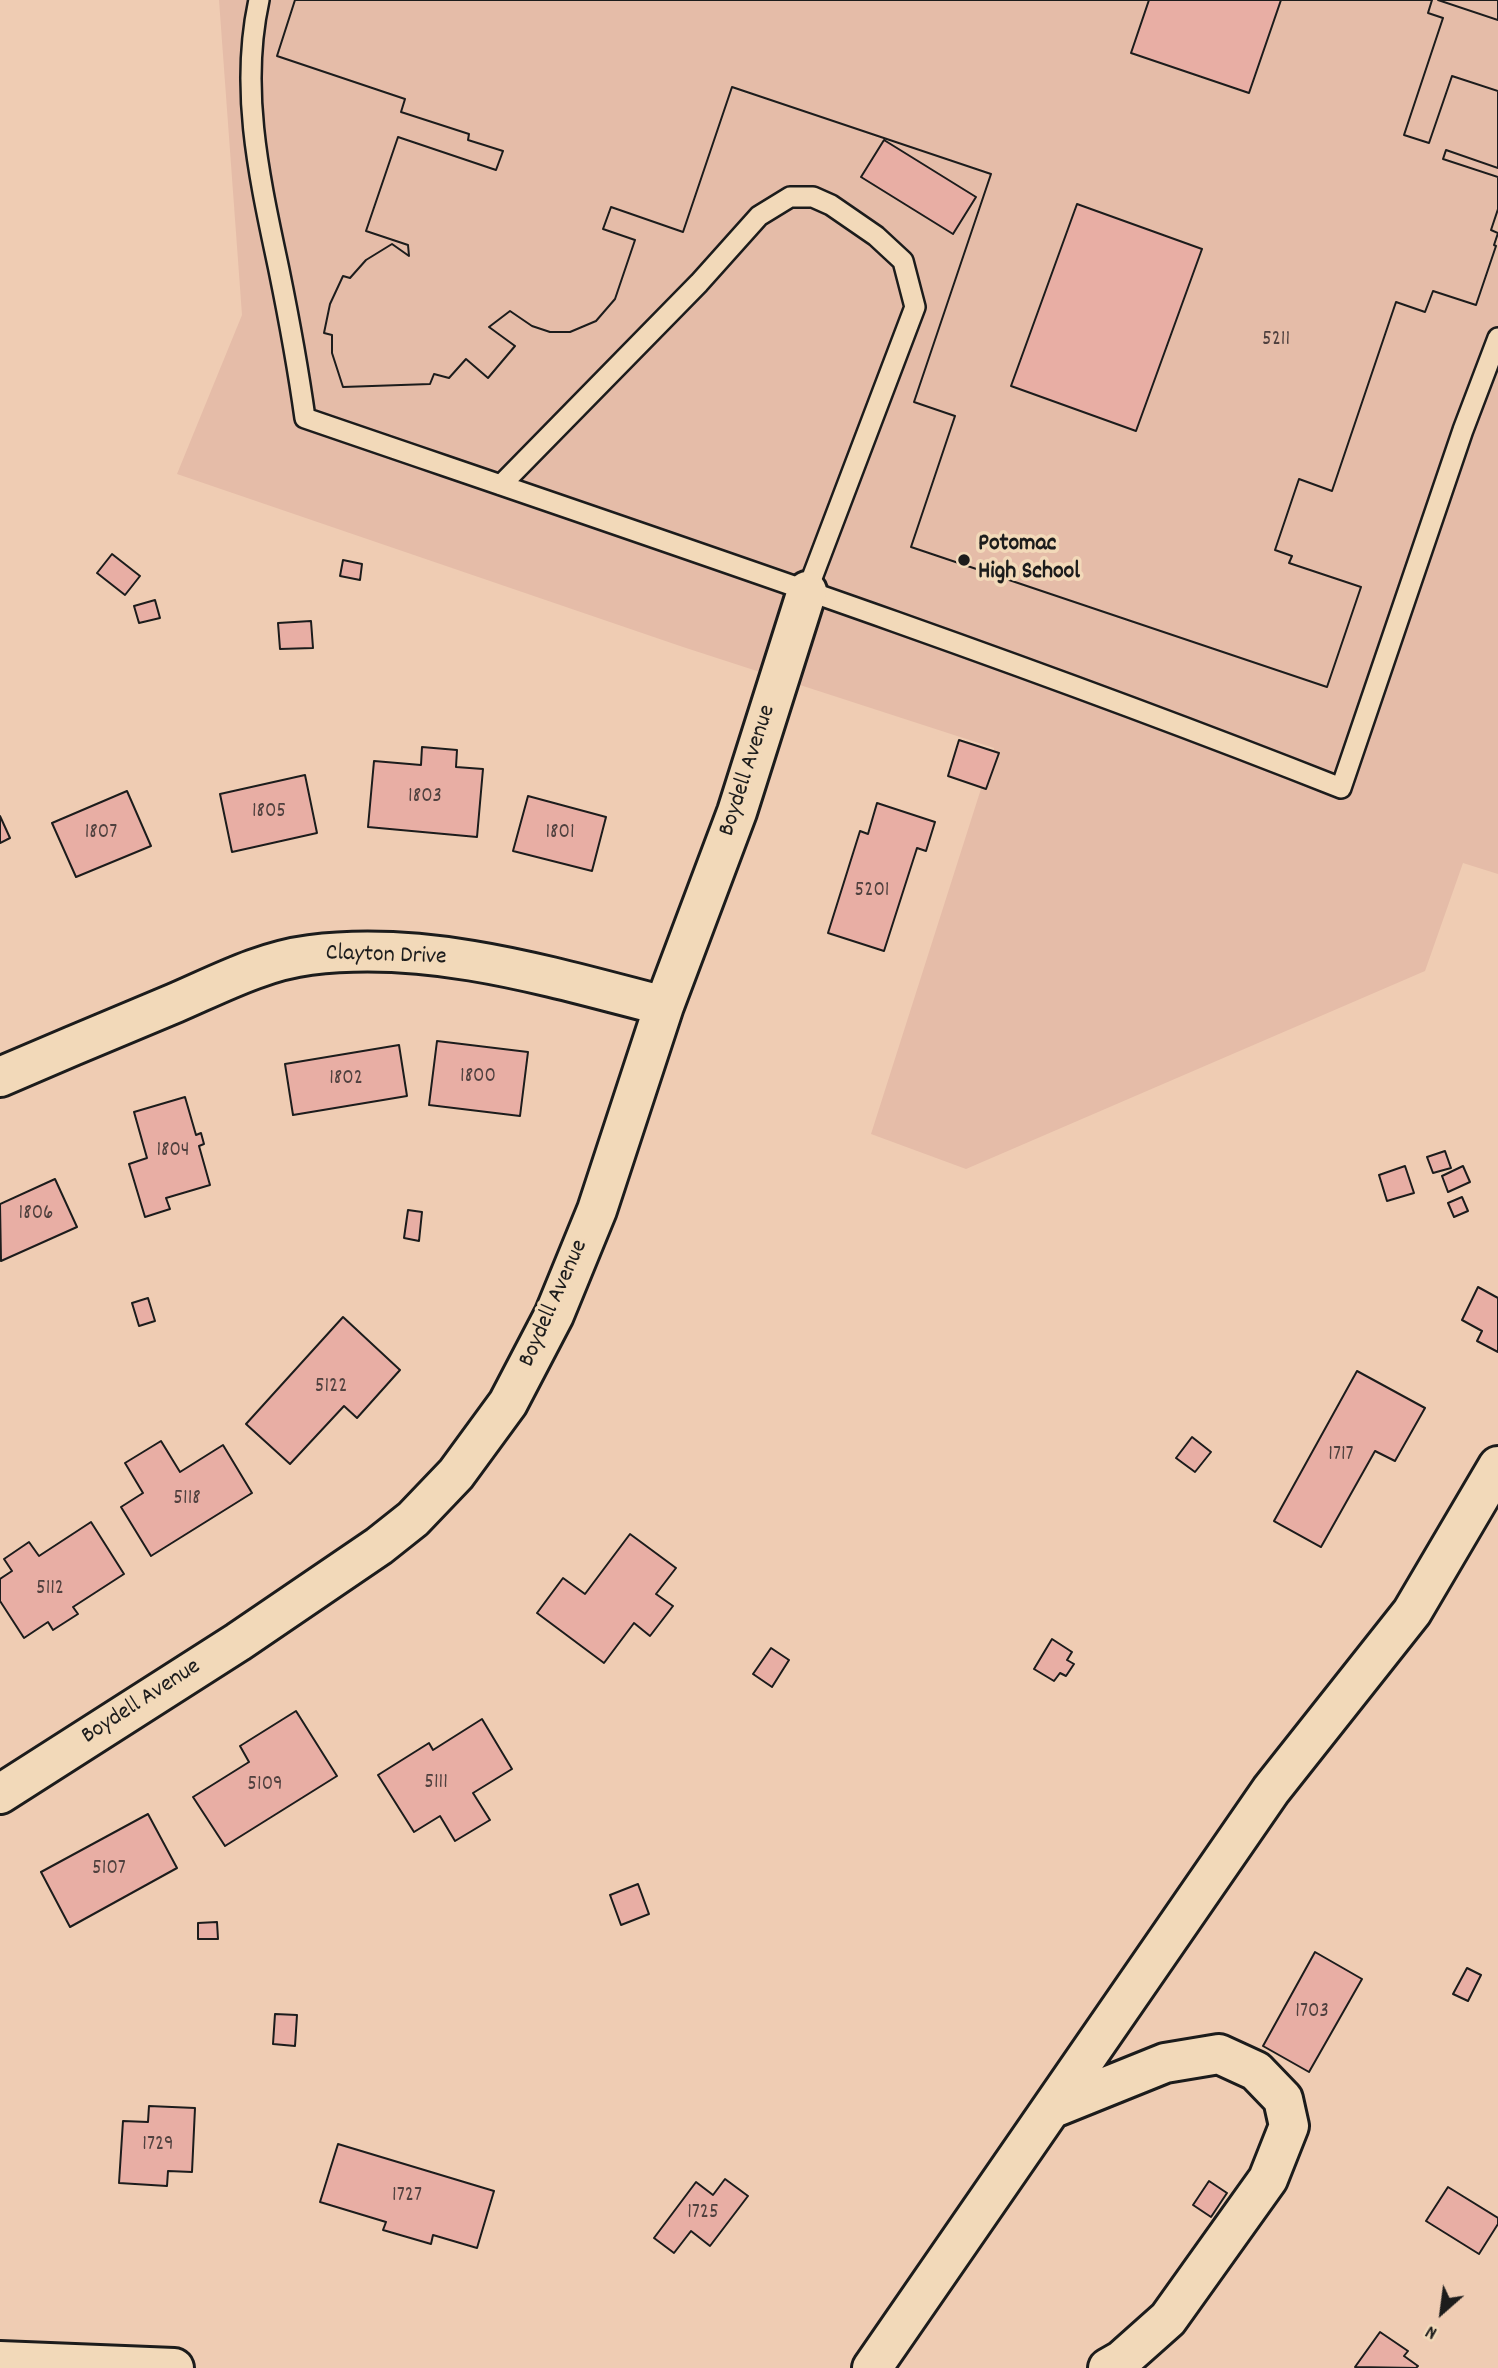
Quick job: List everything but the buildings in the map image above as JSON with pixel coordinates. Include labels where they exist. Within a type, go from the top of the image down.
[{"type":"street","name":"Boydell Avenue","points":[[0,1794],[238,1642],[358,1561],[413,1519],[456,1474],[508,1403],[554,1315],[597,1210],[664,1006],[737,812],[807,590]]},
{"type":"street","name":"Clayton Drive","points":[[0,1077],[260,966],[308,956],[362,951],[425,954],[524,970],[664,1006]]},
{"type":"street","points":[[872,2368],[1271,1790],[1412,1612],[1498,1466]]},
{"type":"street","points":[[1051,2109],[1165,2063],[1219,2054],[1256,2071],[1283,2099],[1289,2126],[1268,2179],[1168,2319],[1122,2360],[1108,2368]]},
{"type":"street","points":[[0,2361],[174,2368]]},
{"type":"lane","points":[[259,0],[253,29],[252,122],[295,350],[305,418],[807,590],[1201,733],[1342,788],[1463,429],[1498,338]]},
{"type":"lane","points":[[500,485],[699,283],[759,216],[790,197],[813,197],[831,205],[876,236],[903,261],[915,307],[807,590]]},
{"type":"shaded area","name":"Potomac High School","points":[[219,0],[1498,0],[1498,874],[1463,863],[1425,971],[966,1169],[871,1134],[994,748],[683,647],[177,474],[242,315]]},
{"type":"place","name":"Potomac High School","points":[[964,560]]}]
